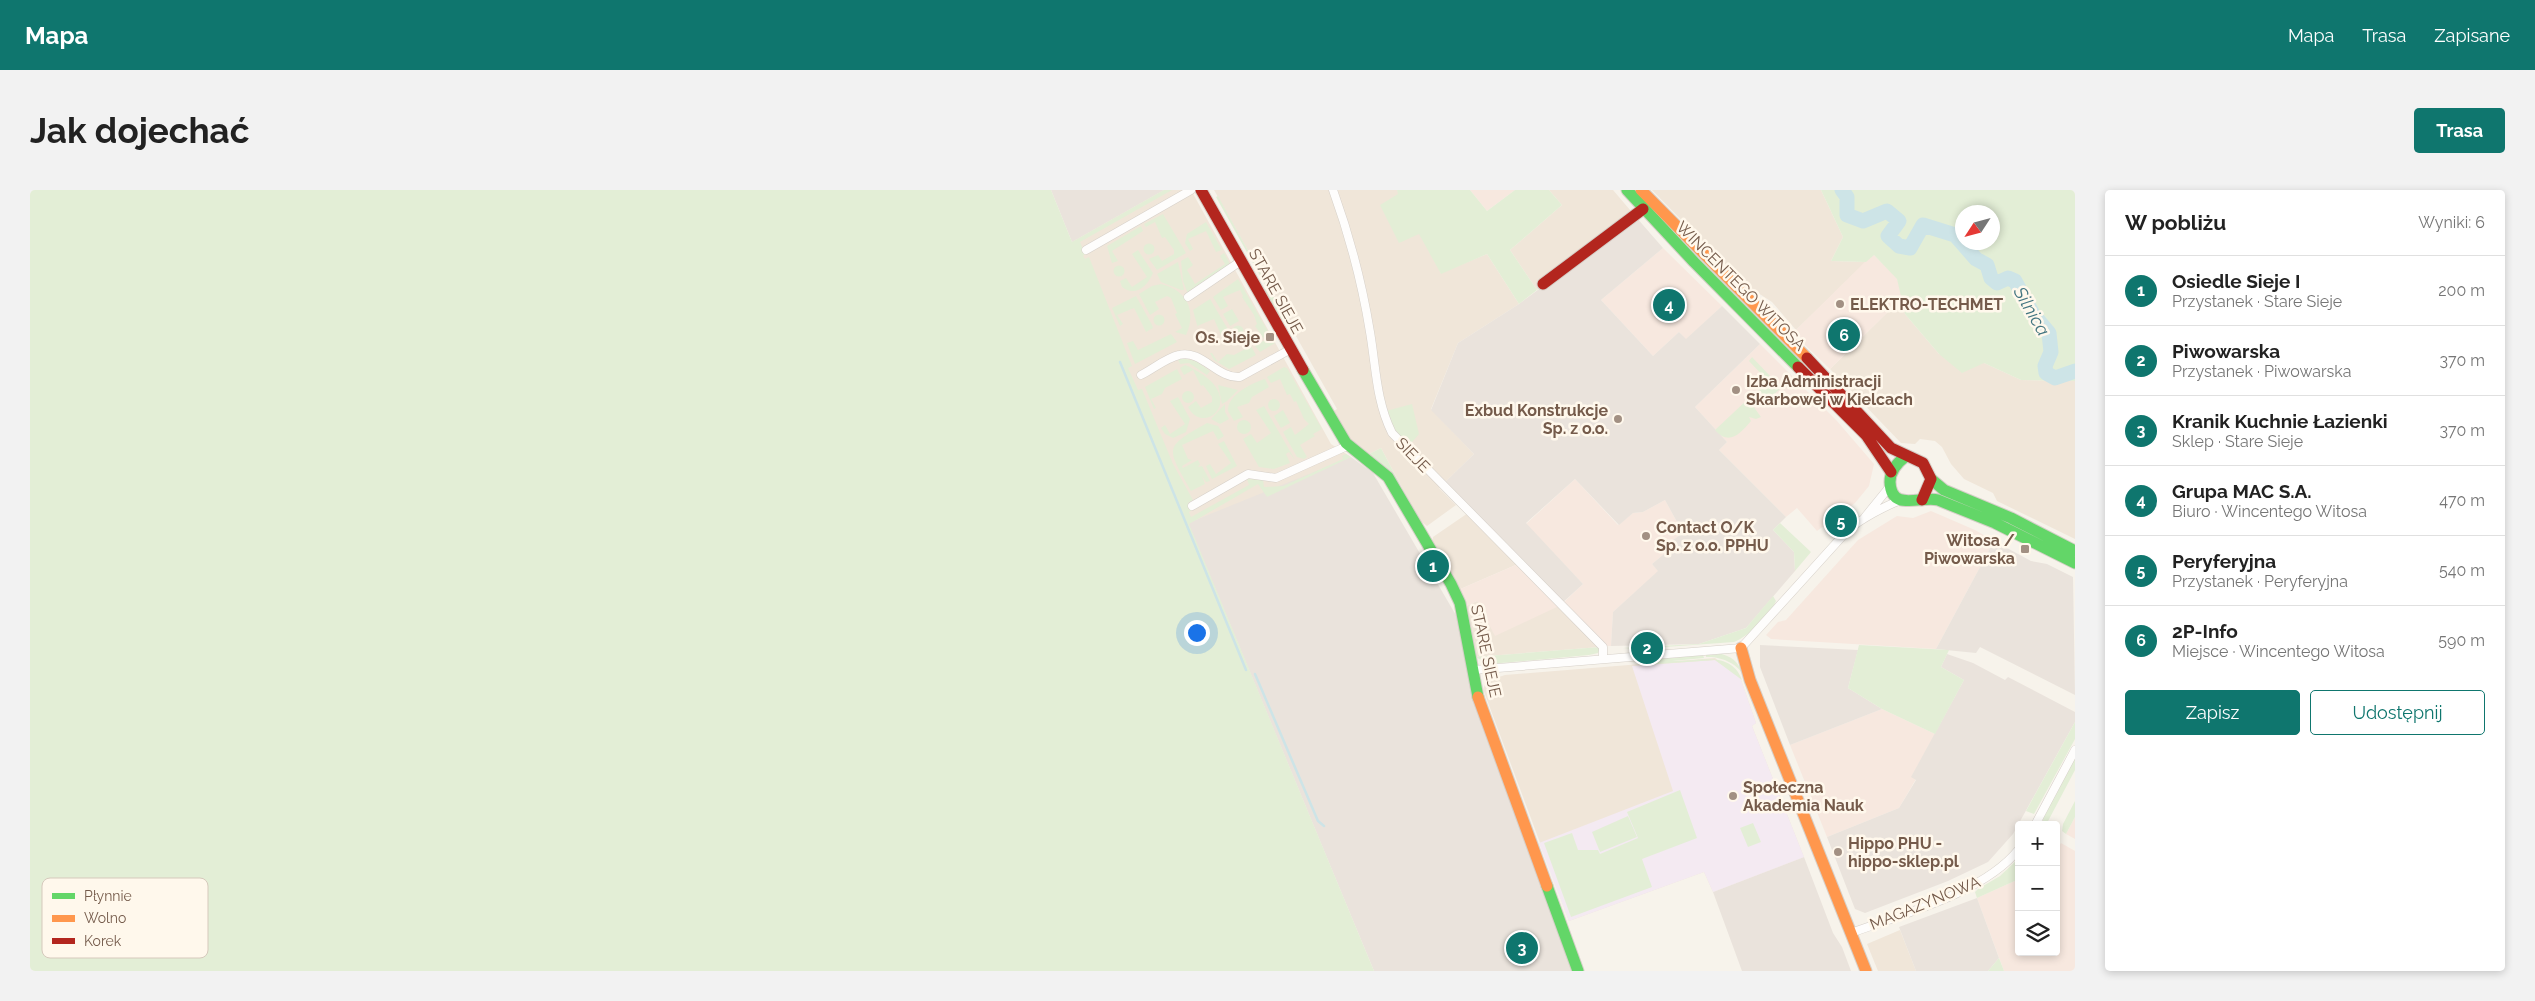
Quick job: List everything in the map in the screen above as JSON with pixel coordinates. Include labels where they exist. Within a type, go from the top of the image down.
[{"type":"street","points":[[1086,250],[1191,190]]},
{"type":"street","name":"STARE SIEJE","points":[[1201,190],[1347,446],[1381,469],[1388,477],[1451,584],[1463,613],[1475,689],[1578,971]]},
{"type":"street","name":"SIEJE","points":[[1333,190],[1348,232],[1360,275],[1377,387],[1384,417],[1392,433],[1603,647],[1603,659]]},
{"type":"street","name":"WINCENTEGO WITOSA","points":[[1627,190],[1845,414],[1877,450],[1891,472]]},
{"type":"street","name":"WINCENTEGO WITOSA","points":[[1641,190],[1703,256],[1852,404],[1886,443],[1897,453],[1906,456]]},
{"type":"street","points":[[1542,284],[1643,208]]},
{"type":"street","points":[[1188,297],[1241,261]]},
{"type":"street","points":[[1141,375],[1176,356],[1189,354],[1226,375],[1240,377],[1291,349]]},
{"type":"street","points":[[1192,506],[1248,474],[1276,478],[1347,446]]},
{"type":"street","points":[[2075,551],[2011,518],[1942,489],[1931,479],[1923,462],[1912,456],[1906,456],[1893,467],[1891,485],[1893,492],[1901,500],[1911,503],[1931,498],[2020,534],[2075,563]]},
{"type":"street","points":[[1922,500],[1931,479]]},
{"type":"street","points":[[1473,670],[1741,648],[1837,540],[1865,517],[1891,485]]},
{"type":"street","points":[[1865,517],[1877,514],[1901,500]]},
{"type":"street","points":[[1741,648],[1750,680],[1866,971]]},
{"type":"street","points":[[2036,821],[2075,750]]},
{"type":"street","name":"MAGAZYNOWA","points":[[1851,933],[1975,885],[1998,870],[2015,853]]},
{"type":"shaded area","points":[[1051,190],[1164,190],[1072,242]]},
{"type":"shaded area","points":[[1164,190],[1191,190],[1331,444],[1351,457],[1314,475],[1188,523],[1072,242]]},
{"type":"shaded area","points":[[1214,190],[1397,190],[1441,273],[1487,254],[1519,304],[1458,343],[1431,409],[1474,454],[1439,488],[1456,505],[1427,526],[1419,520],[1381,448],[1369,454],[1348,438],[1334,411],[1337,409]]},
{"type":"shaded area","points":[[1470,190],[1515,190],[1487,211]]},
{"type":"shaded area","points":[[1549,190],[1613,190],[1636,217],[1537,290],[1510,250],[1562,205]]},
{"type":"shaded area","points":[[1652,190],[1821,190],[1843,237],[1831,261],[1866,262],[1796,330],[1772,302],[1744,284]]},
{"type":"shaded area","points":[[1636,217],[1663,248],[1601,300],[1653,356],[1679,332],[1686,339],[1722,306],[1760,344],[1695,407],[1727,442],[1719,450],[1786,517],[1773,530],[1794,552],[1795,571],[1746,628],[1699,644],[1611,646],[1613,612],[1658,571],[1652,564],[1670,549],[1673,540],[1683,533],[1665,500],[1643,512],[1633,513],[1619,525],[1575,479],[1526,523],[1583,584],[1559,606],[1441,486],[1474,454],[1431,410],[1458,343],[1519,304]]},
{"type":"shaded area","points":[[1663,248],[1722,306],[1686,340],[1679,332],[1653,356],[1601,300]]},
{"type":"shaded area","points":[[1873,254],[1897,278],[1902,298],[1830,369],[1805,345],[1796,330]]},
{"type":"shaded area","points":[[1902,298],[1905,314],[1939,354],[1984,363],[2021,380],[2075,381],[2075,539],[1997,501],[1993,493],[1964,479],[1951,464],[1942,447],[1935,441],[1920,439],[1915,444],[1901,443],[1830,369]]},
{"type":"shaded area","points":[[1760,344],[1837,421],[1874,464],[1869,486],[1855,503],[1817,531],[1797,508],[1786,517],[1719,450],[1727,442],[1695,407]]},
{"type":"shaded area","points":[[1351,457],[1373,473],[1457,617],[1574,971],[1374,971],[1188,523]]},
{"type":"shaded area","points":[[1575,479],[1618,525],[1633,513],[1643,512],[1665,500],[1683,533],[1673,540],[1670,549],[1652,564],[1659,571],[1613,612],[1611,646],[1605,646],[1563,603],[1583,584],[1526,524]]},
{"type":"shaded area","points":[[1931,511],[1975,530],[1994,541],[1936,649],[1771,639],[1766,635],[1778,622],[1786,620],[1858,540],[1897,516],[1913,518]]},
{"type":"shaded area","points":[[1468,513],[1518,564],[1458,590],[1432,543],[1433,537]]},
{"type":"shaded area","points":[[1994,541],[2031,561],[2047,564],[2073,577],[2075,695],[1980,647],[1976,653],[1936,649]]},
{"type":"shaded area","points":[[1518,564],[1559,606],[1495,636],[1477,601],[1466,606],[1458,590]]},
{"type":"shaded area","points":[[1477,601],[1559,606],[1600,647],[1475,657],[1466,606]]},
{"type":"shaded area","points":[[1760,645],[1858,650],[1848,688],[1882,709],[1790,745],[1760,667]]},
{"type":"shaded area","points":[[1947,654],[1973,663],[2005,680],[2008,677],[2075,712],[2075,722],[2020,821],[2015,821],[2013,834],[1988,862],[1948,881],[1865,913],[1855,909],[1827,837],[1899,808],[1916,780],[1911,777],[1964,680],[1941,667]]},
{"type":"shaded area","points":[[1715,658],[1741,680],[1756,723],[1752,726],[1804,857],[1713,892],[1704,872],[1569,921],[1483,689],[1487,681],[1505,675]]},
{"type":"shaded area","points":[[1715,660],[1737,675],[1741,680],[1756,723],[1752,726],[1804,857],[1713,892],[1704,872],[1569,921],[1539,843],[1673,791],[1632,666]]},
{"type":"shaded area","points":[[1882,709],[1935,734],[1912,776],[1916,779],[1899,808],[1827,837],[1790,745]]},
{"type":"shaded area","points":[[2075,817],[2075,839],[2066,834]]},
{"type":"shaded area","points":[[2061,843],[2075,851],[2075,971],[2004,971],[1977,898],[2015,881],[2015,956],[2060,956]]},
{"type":"shaded area","points":[[1804,857],[1833,933],[1842,947],[1851,971],[1742,971],[1713,892]]},
{"type":"shaded area","points":[[1977,898],[1999,958],[1988,971],[1916,971],[1899,927]]},
{"type":"shaded area","points":[[1900,930],[1916,971],[1878,971],[1867,944]]},
{"type":"green space","points":[[30,190],[1051,190],[1072,242],[1164,190],[1172,190],[1080,242],[1085,254],[1083,256],[1085,259],[1089,257],[1132,366],[1128,368],[1138,390],[1142,389],[1173,464],[1193,500],[1188,503],[1192,510],[1189,512],[1191,517],[1249,485],[1247,479],[1263,480],[1264,487],[1283,486],[1343,459],[1342,456],[1346,454],[1351,457],[1267,497],[1258,484],[1189,524],[1374,971],[30,971]]},
{"type":"green space","points":[[1397,190],[1470,190],[1487,211],[1515,190],[1549,190],[1562,205],[1510,250],[1537,290],[1519,304],[1487,254],[1441,274],[1419,234],[1399,243],[1380,205],[1398,194]]},
{"type":"green space","points":[[1821,190],[2075,190],[2075,381],[2021,380],[1984,363],[1962,373],[1939,354],[1905,314],[1897,279],[1874,255],[1866,262],[1831,261],[1843,237]]},
{"type":"green space","points":[[1218,196],[1291,331],[1284,319],[1279,321],[1263,291],[1267,288],[1216,197]]},
{"type":"green space","points":[[1163,214],[1186,253],[1157,270],[1149,259],[1158,255],[1162,261],[1174,254],[1174,250],[1165,237],[1162,238],[1155,222],[1146,227],[1144,224]]},
{"type":"green space","points":[[1206,222],[1222,250],[1216,252],[1206,231],[1188,239],[1193,249],[1190,251],[1185,243],[1187,234]]},
{"type":"green space","points":[[1141,226],[1143,231],[1112,251],[1118,261],[1112,263],[1107,246]]},
{"type":"green space","points":[[1149,243],[1155,249],[1149,255],[1143,249]]},
{"type":"green space","points":[[1138,250],[1153,273],[1144,286],[1136,291],[1131,291],[1122,287],[1120,281],[1126,278],[1132,287],[1147,277],[1132,254]]},
{"type":"green space","points":[[1224,253],[1230,264],[1188,294],[1183,281],[1181,261],[1188,257],[1193,265],[1187,270],[1195,284],[1225,264],[1220,256]]},
{"type":"green space","points":[[1178,262],[1184,290],[1161,282],[1157,274]]},
{"type":"green space","points":[[1119,265],[1125,271],[1119,277],[1113,271]]},
{"type":"green space","points":[[1238,279],[1270,335],[1268,337],[1275,343],[1260,352],[1255,346],[1265,340],[1255,326],[1257,324],[1254,315],[1242,297],[1240,290],[1223,297],[1228,306],[1221,310],[1213,297]]},
{"type":"green space","points":[[1161,284],[1177,291],[1187,303],[1190,310],[1190,318],[1186,335],[1175,332],[1182,328],[1175,314],[1177,313],[1171,298],[1167,296],[1155,302],[1159,309],[1150,315],[1139,294],[1152,286]]},
{"type":"green space","points":[[1136,296],[1153,328],[1146,332],[1134,308],[1117,315],[1123,324],[1120,326],[1112,308]]},
{"type":"green space","points":[[1210,299],[1233,338],[1225,344],[1214,319],[1197,326],[1193,310]]},
{"type":"green space","points":[[1232,309],[1239,321],[1230,326],[1223,314]]},
{"type":"green space","points":[[1159,314],[1165,320],[1159,326],[1153,320]]},
{"type":"green space","points":[[1238,325],[1244,331],[1238,337],[1232,331]]},
{"type":"green space","points":[[1171,334],[1177,342],[1135,364],[1127,343],[1133,341],[1138,350]]},
{"type":"green space","points":[[1251,346],[1256,355],[1229,369],[1214,360],[1210,353],[1218,362],[1227,354],[1234,355]]},
{"type":"green space","points":[[1752,357],[1770,376],[1766,379],[1749,361]]},
{"type":"green space","points":[[1181,358],[1196,361],[1210,371],[1207,375],[1189,363],[1180,364],[1178,360]]},
{"type":"green space","points":[[1185,365],[1202,374],[1214,385],[1220,395],[1220,404],[1216,412],[1210,417],[1202,418],[1195,415],[1188,407],[1196,401],[1201,408],[1212,402],[1212,397],[1203,385],[1201,386],[1193,370],[1184,375],[1180,368]]},
{"type":"green space","points":[[1284,367],[1287,368],[1322,429],[1313,434],[1315,436],[1300,445],[1307,457],[1304,459],[1297,457],[1283,432],[1291,427],[1295,435],[1309,424],[1304,419],[1296,401],[1294,402],[1290,394],[1287,395],[1280,379],[1271,383],[1267,377]]},
{"type":"green space","points":[[1177,369],[1182,379],[1165,388],[1162,394],[1151,399],[1156,408],[1154,409],[1145,387]]},
{"type":"green space","points":[[1772,378],[1781,388],[1761,406],[1752,396]]},
{"type":"green space","points":[[1265,379],[1269,387],[1252,397],[1249,403],[1237,407],[1243,417],[1234,421],[1228,411],[1232,400],[1241,390]]},
{"type":"green space","points":[[1218,385],[1238,390],[1222,404]]},
{"type":"green space","points":[[1188,391],[1194,397],[1188,403],[1182,397]]},
{"type":"green space","points":[[1178,397],[1190,419],[1186,432],[1173,438],[1165,434],[1161,428],[1165,425],[1170,434],[1185,424],[1170,401]]},
{"type":"green space","points":[[1274,399],[1280,405],[1274,411],[1268,405]]},
{"type":"green space","points":[[1748,399],[1761,417],[1756,419],[1749,417],[1751,421],[1743,430],[1730,438],[1720,435],[1715,430]]},
{"type":"green space","points":[[1225,404],[1225,412],[1229,419],[1220,424],[1211,419]]},
{"type":"green space","points":[[1412,404],[1419,434],[1408,447],[1394,432],[1386,411]]},
{"type":"green space","points":[[1264,406],[1295,460],[1289,452],[1286,454],[1290,463],[1274,469],[1259,467],[1243,439],[1251,434],[1257,443],[1271,433],[1256,410]]},
{"type":"green space","points":[[1283,410],[1290,423],[1281,428],[1274,416]]},
{"type":"green space","points":[[1244,420],[1249,422],[1251,427],[1249,432],[1244,434],[1239,432],[1237,427],[1239,422]]},
{"type":"green space","points":[[1207,423],[1218,426],[1224,436],[1218,440],[1213,431],[1182,445],[1188,459],[1192,460],[1182,466],[1183,468],[1198,460],[1200,464],[1198,467],[1202,466],[1210,481],[1206,482],[1202,476],[1205,484],[1191,491],[1177,466],[1173,450],[1182,438]]},
{"type":"green space","points":[[1224,441],[1237,466],[1212,479],[1206,466],[1210,464],[1216,474],[1231,463],[1218,444]]},
{"type":"green space","points":[[1358,447],[1369,454],[1381,448],[1400,484]]},
{"type":"green space","points":[[1780,523],[1811,552],[1795,571],[1794,552],[1773,530]]},
{"type":"green space","points":[[1773,596],[1776,601],[1764,619],[1746,635],[1734,642],[1637,649],[1623,648],[1699,644],[1746,628]]},
{"type":"green space","points":[[1859,645],[1949,650],[1941,667],[1964,680],[1935,734],[1882,709],[1848,688]]},
{"type":"green space","points":[[1600,647],[1598,653],[1589,655],[1490,664],[1475,657]]},
{"type":"green space","points":[[1722,654],[1736,662],[1744,677],[1738,668],[1729,662],[1723,659],[1706,657],[1706,655]]},
{"type":"green space","points":[[1703,655],[1704,658],[1672,661],[1712,659],[1721,661],[1730,664],[1737,670],[1742,680],[1715,660],[1643,665],[1652,662],[1643,662],[1644,660]]},
{"type":"green space","points":[[2075,722],[2075,739],[2034,814],[2026,811]]},
{"type":"green space","points":[[2075,757],[2075,770],[2048,821],[2043,821],[2043,817]]},
{"type":"green space","points":[[1680,790],[1697,838],[1642,859],[1652,887],[1571,917],[1544,843],[1572,833],[1578,850],[1598,850],[1600,854],[1638,838],[1627,812]]},
{"type":"green space","points":[[2075,801],[2075,817],[2066,834],[2062,831],[2063,824]]},
{"type":"green space","points":[[1628,816],[1637,837],[1600,852],[1592,832]]},
{"type":"green space","points":[[1753,823],[1761,842],[1748,847],[1740,828]]},
{"type":"green space","points":[[2015,862],[2015,881],[1977,898],[1975,892],[1978,889],[2000,876]]},
{"type":"green space","points":[[1999,958],[2004,971],[1988,971]]},
{"type":"waterway","name":"Silnica","points":[[1842,190],[1847,197],[1847,215],[1863,221],[1887,211],[1899,221],[1888,236],[1899,246],[1910,248],[1923,225],[1955,235],[1976,259],[1987,265],[1991,278],[1997,283],[2008,278],[2015,281],[2033,314],[2049,333],[2051,352],[2045,366],[2046,373],[2055,378],[2075,371]]},
{"type":"waterway","points":[[1120,362],[1246,670]]},
{"type":"waterway","points":[[1255,674],[1318,821],[1324,826]]},
{"type":"traffic: fast","points":[[1627,190],[1694,262],[1798,367]]},
{"type":"traffic: fast","points":[[1303,370],[1346,443],[1388,477],[1451,584],[1460,603],[1478,697]]},
{"type":"traffic: fast","points":[[1906,456],[1895,467],[1890,478],[1892,491],[1896,497],[1908,501],[1938,500],[1995,523],[2075,563]]},
{"type":"traffic: fast","points":[[1931,479],[1944,490],[2011,518],[2075,551]]},
{"type":"traffic: fast","points":[[1547,886],[1578,971]]},
{"type":"traffic: slow","points":[[1641,190],[1807,358]]},
{"type":"traffic: slow","points":[[1741,648],[1750,680],[1866,971]]},
{"type":"traffic: slow","points":[[1478,697],[1547,886]]},
{"type":"traffic: jam","points":[[1201,190],[1303,370]]},
{"type":"traffic: jam","points":[[1543,284],[1643,209]]},
{"type":"traffic: jam","points":[[1807,358],[1891,448],[1923,463],[1931,479],[1922,500]]},
{"type":"traffic: jam","points":[[1798,367],[1866,435],[1891,472]]},
{"type":"place","name":"ELEKTRO-TECHMET","points":[[1840,304]]},
{"type":"place","name":"Grupa MAC S.A.","points":[[1669,305]]},
{"type":"place","name":"2P-Info","points":[[1844,335]]},
{"type":"place","name":"Os. Sieje","points":[[1270,337]]},
{"type":"place","name":"Izba Administracji Skarbowej w Kielcach","points":[[1736,390]]},
{"type":"place","name":"Exbud Konstrukcje Sp. z o.o.","points":[[1618,419]]},
{"type":"place","name":"Peryferyjna","points":[[1841,521]]},
{"type":"place","name":"Contact O/K Sp. z o.o. PPHU","points":[[1646,536]]},
{"type":"place","name":"Witosa / Piwowarska","points":[[2025,549]]},
{"type":"place","name":"Osiedle Sieje I","points":[[1433,566]]},
{"type":"place","name":"Piwowarska","points":[[1647,648]]},
{"type":"place","name":"Społeczna Akademia Nauk","points":[[1733,796]]},
{"type":"place","name":"Hippo PHU - hippo-sklep.pl","points":[[1838,852]]},
{"type":"place","name":"Kranik Kuchnie Łazienki","points":[[1522,948]]}]
